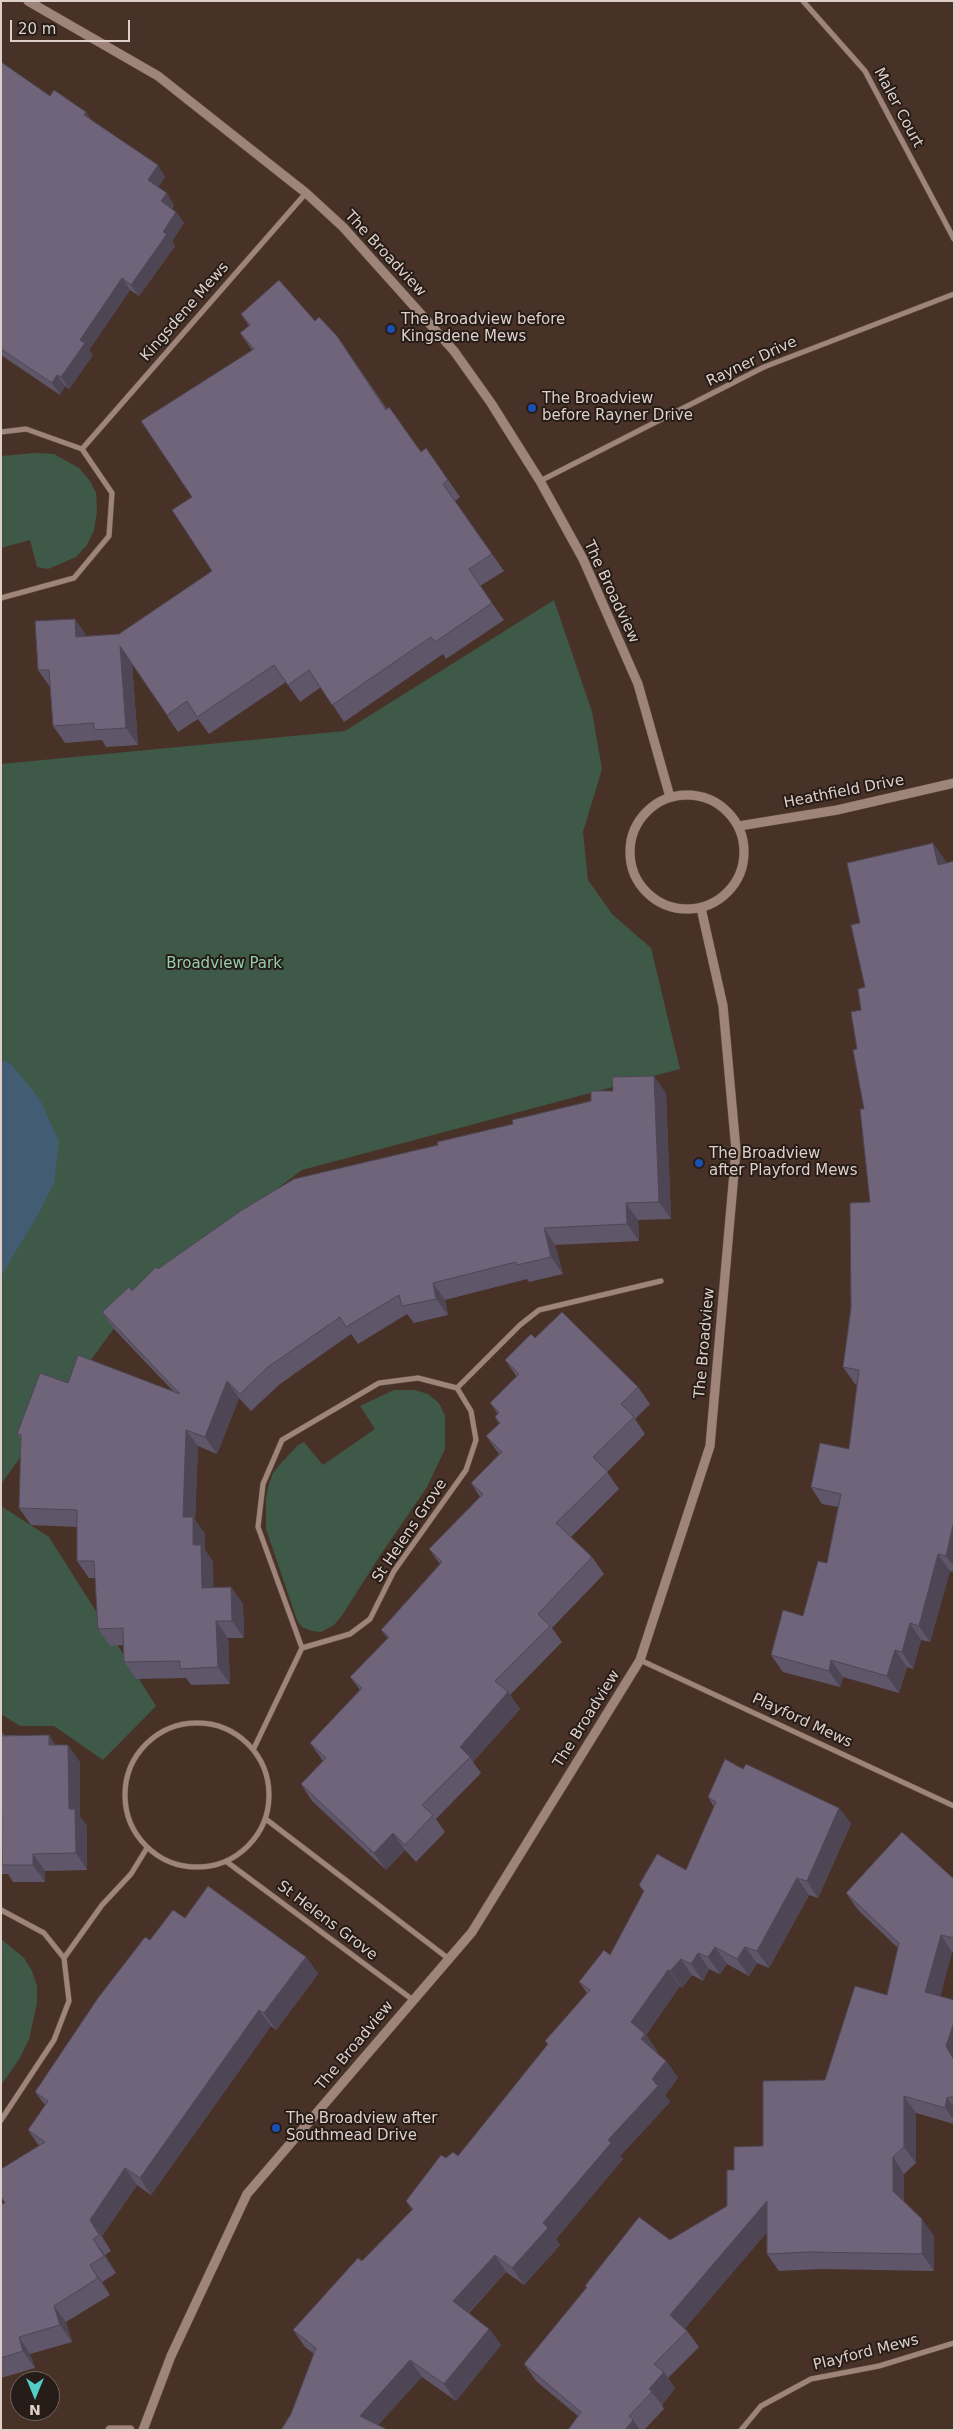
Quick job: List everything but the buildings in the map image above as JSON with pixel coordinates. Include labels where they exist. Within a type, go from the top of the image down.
[{"type":"street","name":"The Broadview","points":[[28,1],[158,76],[306,193],[343,227],[454,351],[491,403],[540,481],[583,559],[638,684],[670,797]]},
{"type":"street","name":"Maler Court","points":[[803,1],[865,72],[954,239]]},
{"type":"street","name":"Kingsdene Mews","points":[[82,449],[306,193]]},
{"type":"street","name":"Rayner Drive","points":[[540,481],[764,367],[954,294]]},
{"type":"street","points":[[1,432],[26,429],[82,449],[112,493],[110,536],[74,578],[1,598]]},
{"type":"street","name":"Heathfield Drive","points":[[739,826],[837,810],[954,783]]},
{"type":"street","points":[[690,794],[709,799],[726,810],[739,826],[744,845],[744,859],[738,878],[720,900],[701,908],[675,908],[656,901],[643,890],[633,873],[629,849],[634,830],[648,810],[670,797],[690,794]]},
{"type":"street","name":"The Broadview","points":[[143,2430],[170,2356],[247,2194],[472,1932],[640,1660],[710,1446],[736,1150],[723,1006],[701,908]]},
{"type":"street","points":[[254,1748],[302,1648],[258,1527],[263,1484],[282,1440],[379,1383],[418,1378],[457,1388],[520,1325],[539,1310],[661,1281]]},
{"type":"street","name":"St Helens Grove","points":[[302,1648],[350,1634],[370,1619],[394,1571],[466,1470],[476,1440],[471,1411],[457,1388]]},
{"type":"street","name":"Playford Mews","points":[[640,1660],[954,1806]]},
{"type":"street","points":[[210,1723],[234,1732],[254,1748],[267,1771],[271,1795],[267,1820],[254,1842],[227,1862],[202,1868],[177,1866],[147,1848],[132,1828],[124,1803],[126,1778],[141,1749],[160,1732],[184,1724],[210,1723]]},
{"type":"street","points":[[267,1820],[449,1959]]},
{"type":"street","points":[[64,1958],[102,1904],[131,1874],[147,1848]]},
{"type":"street","name":"St Helens Grove","points":[[227,1862],[412,2000]]},
{"type":"street","points":[[1,1910],[44,1933],[64,1958],[69,2000],[54,2040],[1,2120]]},
{"type":"street","name":"Playford Mews","points":[[741,2430],[761,2406],[811,2379],[880,2366],[954,2343]]},
{"type":"street","points":[[110,2430],[130,2430]]},
{"type":"green space","points":[[35,453],[54,454],[79,468],[90,481],[96,493],[97,511],[94,530],[87,545],[76,557],[48,569],[37,567],[30,540],[1,548],[1,456]]},
{"type":"green space","name":"Broadview Park","points":[[554,600],[592,712],[602,769],[583,832],[588,880],[612,914],[651,948],[680,1069],[302,1170],[141,1291],[1,1484],[1,764],[345,731]]},
{"type":"green space","points":[[394,1390],[415,1390],[428,1394],[439,1403],[445,1416],[445,1449],[427,1487],[343,1614],[334,1625],[321,1632],[312,1631],[302,1627],[297,1620],[266,1529],[266,1499],[269,1484],[273,1473],[298,1445],[304,1442],[323,1465],[375,1429],[360,1406]]},
{"type":"green space","points":[[1,1506],[49,1537],[156,1706],[103,1760],[54,1726],[20,1726],[1,1714]]},
{"type":"green space","points":[[1,1939],[24,1958],[32,1971],[37,1986],[37,2003],[29,2039],[20,2058],[1,2085]]},
{"type":"water","points":[[1,1060],[11,1064],[39,1098],[59,1141],[54,1183],[39,1213],[1,1276]]},
{"type":"place","name":"The Broadview before Kingsdene Mews","points":[[391,329]]},
{"type":"place","name":"The Broadview before Rayner Drive","points":[[532,408]]},
{"type":"place","name":"The Broadview after Playford Mews","points":[[699,1163]]},
{"type":"place","name":"The Broadview after Southmead Drive","points":[[276,2128]]}]
